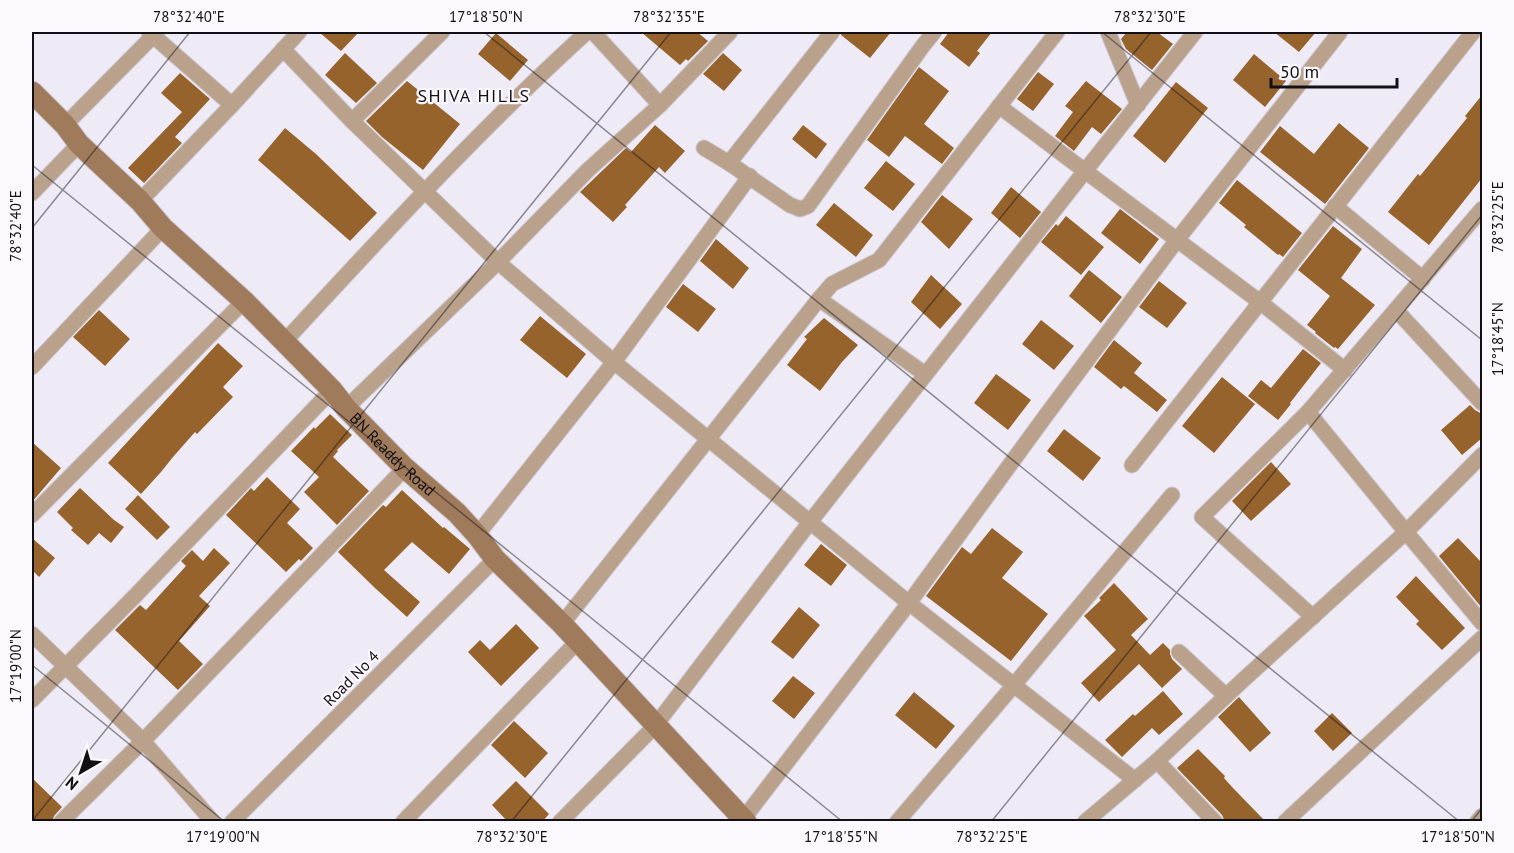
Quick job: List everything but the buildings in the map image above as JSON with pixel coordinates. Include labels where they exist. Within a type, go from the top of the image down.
[{"type":"street","points":[[140,201],[299,32]]},
{"type":"street","points":[[352,121],[442,32]]},
{"type":"street","points":[[284,342],[424,191],[543,72],[587,32]]},
{"type":"street","points":[[592,32],[660,105]]},
{"type":"street","points":[[346,408],[498,262],[588,170],[660,105],[730,32]]},
{"type":"street","points":[[729,163],[832,32]]},
{"type":"street","points":[[704,148],[750,176],[790,205],[800,209],[808,206],[934,32]]},
{"type":"street","points":[[562,624],[819,299],[832,284],[879,260],[1057,32]]},
{"type":"street","points":[[1108,32],[1138,105]]},
{"type":"street","points":[[560,822],[655,726],[925,374],[1195,32]]},
{"type":"street","points":[[744,821],[909,603],[1177,240],[1340,32]]},
{"type":"street","points":[[1132,465],[1473,32]]},
{"type":"street","points":[[65,125],[153,33],[232,105]]},
{"type":"street","points":[[283,49],[352,121],[498,262],[614,362],[909,603],[1135,780]]},
{"type":"street","name":"BN Readdy Road","points":[[32,92],[65,125],[79,144],[140,201],[163,228],[244,302],[332,390],[346,408],[405,468],[457,513],[495,559],[562,624],[744,821]]},
{"type":"street","points":[[999,105],[1260,302],[1345,370]]},
{"type":"street","points":[[32,193],[79,144]]},
{"type":"street","points":[[477,535],[614,362],[750,176]]},
{"type":"street","points":[[1335,206],[1423,279]]},
{"type":"street","points":[[1312,617],[1202,517],[1308,412],[1482,209]]},
{"type":"street","points":[[32,367],[163,228]]},
{"type":"street","points":[[819,299],[925,374]]},
{"type":"street","points":[[32,515],[244,302]]},
{"type":"street","points":[[1396,310],[1482,403]]},
{"type":"street","points":[[32,700],[332,390]]},
{"type":"street","points":[[1308,412],[1482,623]]},
{"type":"street","points":[[1085,822],[1157,761],[1406,532],[1482,455]]},
{"type":"street","points":[[61,822],[143,741],[405,468]]},
{"type":"street","points":[[897,822],[1172,495]]},
{"type":"street","name":"Road No 4","points":[[232,822],[495,559]]},
{"type":"street","points":[[32,634],[143,741],[213,822]]},
{"type":"street","points":[[1285,822],[1482,638]]},
{"type":"street","points":[[403,822],[578,641]]},
{"type":"street","points":[[1179,652],[1226,696]]},
{"type":"street","points":[[1157,761],[1215,822]]},
{"type":"street","points":[[1477,822],[1482,816]]},
{"type":"district","name":"SHIVA HILLS","points":[[474,95]]}]
